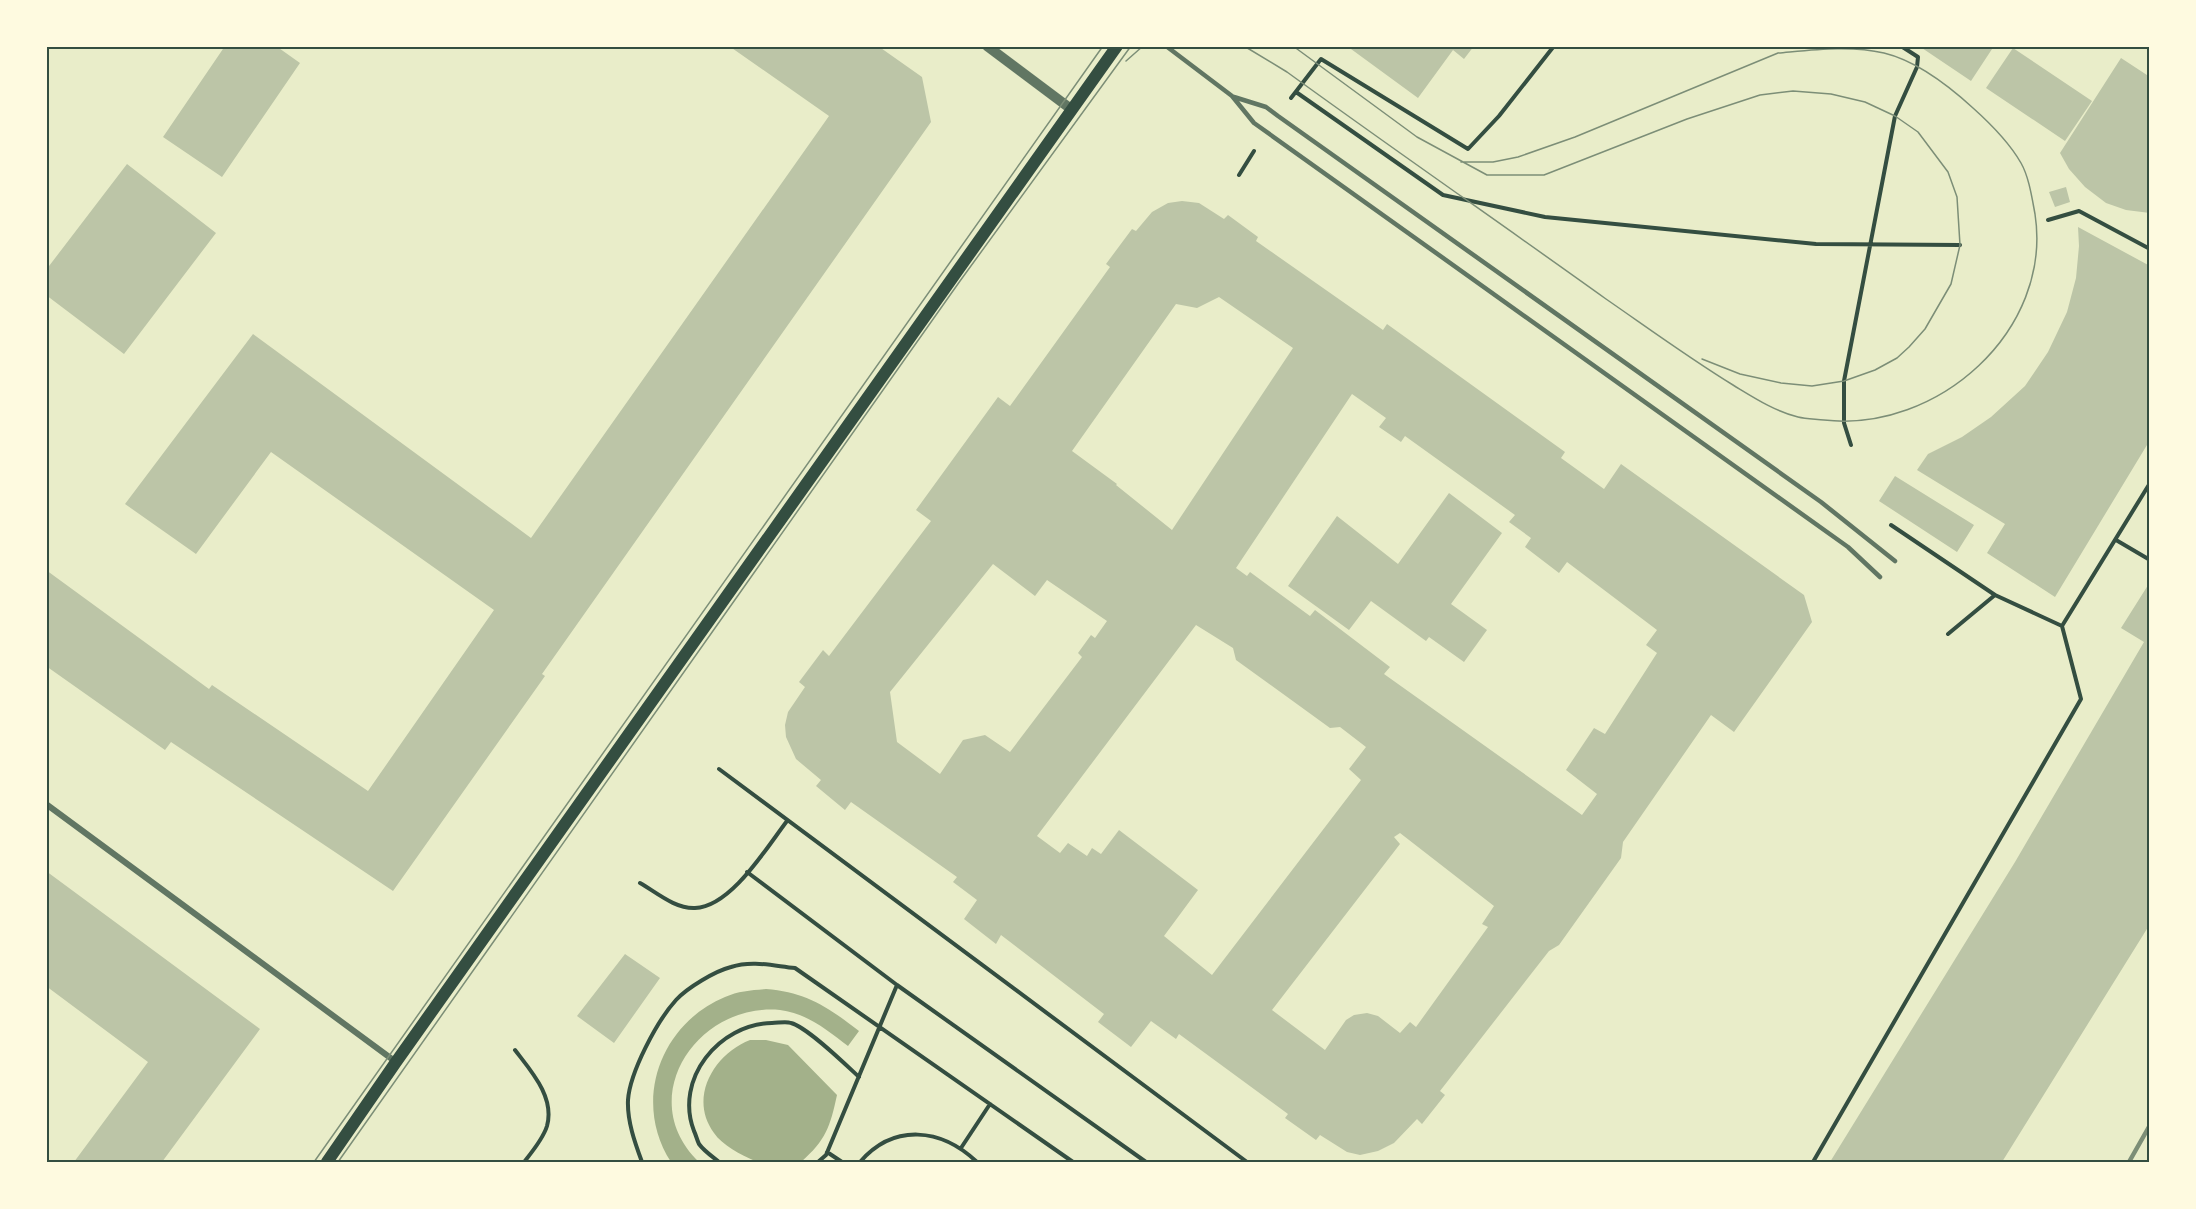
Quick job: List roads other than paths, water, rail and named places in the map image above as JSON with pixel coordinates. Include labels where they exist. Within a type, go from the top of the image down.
[{"type":"main road","points":[[327,1162],[1117,46]]},
{"type":"street","points":[[987,46],[1071,109]]},
{"type":"street","points":[[46,804],[396,1062]]},
{"type":"lane","points":[[1166,46],[1232,96],[1254,123],[1848,547],[1880,577]]},
{"type":"lane","points":[[1232,96],[1266,108],[1278,116],[1821,502],[1895,561]]},
{"type":"tram line","points":[[314,1162],[1103,46]]},
{"type":"tram line","points":[[338,1162],[960,281],[1131,46]]},
{"type":"tram line","points":[[1126,61],[1143,46]]},
{"type":"tram line","points":[[1244,46],[1287,72],[1700,364],[1764,403],[1798,417],[1824,420],[1866,420],[1907,410],[1945,391],[1979,366],[2006,334],[2026,297],[2036,257],[2035,214],[2028,181],[2021,163],[2006,141],[1964,100],[1932,75],[1908,62],[1884,53],[1858,49],[1778,53],[1575,137],[1518,157],[1493,162],[1461,162]]},
{"type":"tram line","points":[[1293,46],[1417,137],[1487,175],[1544,175],[1687,119],[1760,95],[1793,91],[1831,94],[1865,102],[1895,116],[1918,132],[1948,172],[1957,197],[1960,245],[1951,284],[1925,329],[1909,347],[1897,358],[1875,370],[1844,381],[1812,386],[1781,383],[1740,374],[1702,359]]},
{"type":"railway","points":[[2129,1162],[2150,1125]]}]
